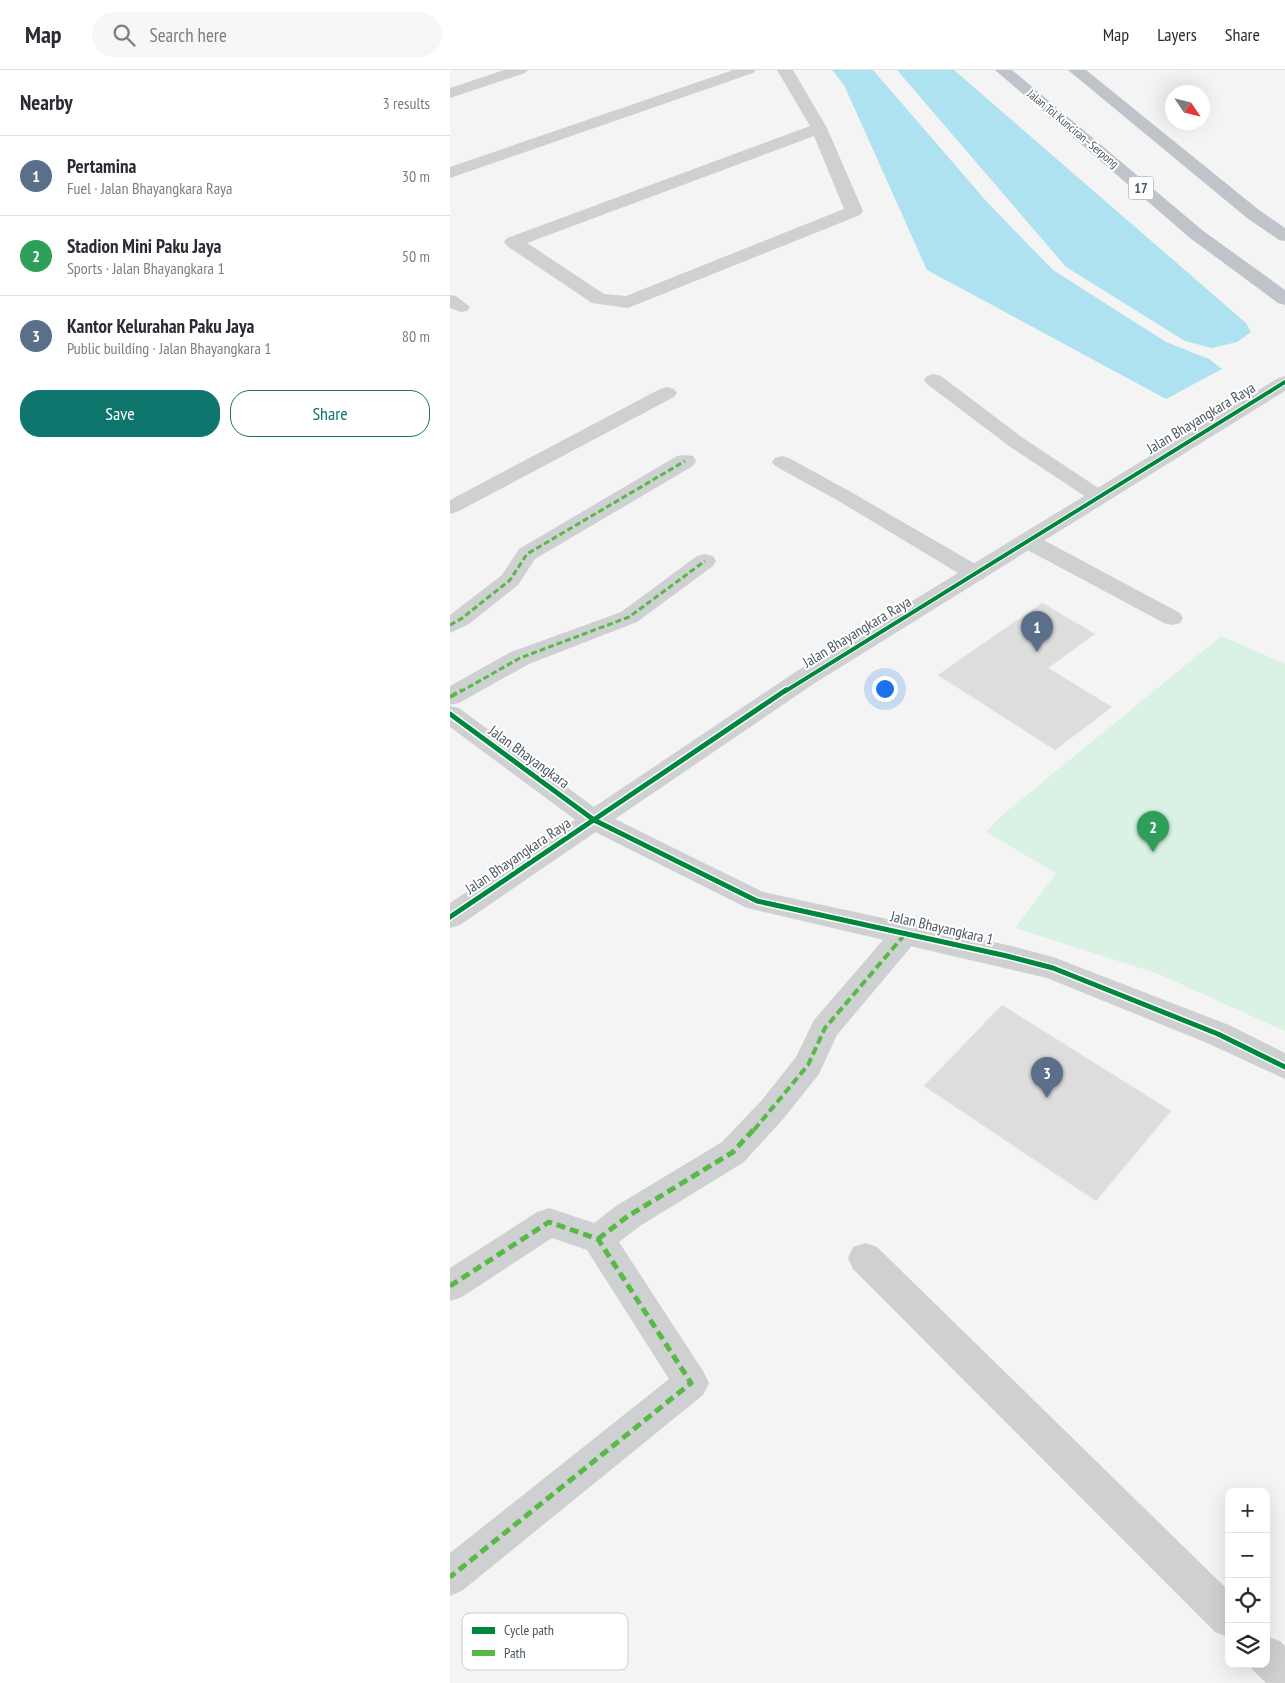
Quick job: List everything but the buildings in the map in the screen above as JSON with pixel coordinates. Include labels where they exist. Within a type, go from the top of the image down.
[{"type":"highway","name":"Jalan Tol Kunciran–Serpong","points":[[1003,70],[1196,234],[1285,299]]},
{"type":"highway","points":[[1076,70],[1254,214],[1285,236]]},
{"type":"street","points":[[450,93],[520,70]]},
{"type":"street","points":[[450,173],[748,70]]},
{"type":"street","points":[[785,70],[819,128],[854,211],[628,302],[599,299],[512,242],[819,128]]},
{"type":"street","name":"Jalan Bhayangkara Raya","points":[[450,917],[806,677],[1285,382]]},
{"type":"street","points":[[450,625],[461,619],[510,580],[527,554],[686,460]]},
{"type":"street","points":[[450,697],[520,658],[630,617],[705,561]]},
{"type":"street","name":"Jalan Bhayangkara","points":[[450,714],[594,820]]},
{"type":"street","name":"Jalan Bhayangkara 1","points":[[594,820],[757,901],[1007,956],[1079,977],[1218,1034],[1285,1067]]},
{"type":"street","points":[[598,1239],[628,1216],[733,1152],[773,1109],[808,1065],[825,1028],[906,933]]},
{"type":"street","points":[[450,1286],[549,1222],[598,1239],[691,1383],[450,1577]]},
{"type":"street","points":[[865,1258],[1225,1614]]},
{"type":"street","points":[[1270,1659],[1285,1674]]},
{"type":"lane","points":[[934,380],[1016,442],[1099,497]]},
{"type":"lane","points":[[450,508],[666,393]]},
{"type":"lane","points":[[782,462],[976,574]]},
{"type":"lane","points":[[1028,541],[1172,618]]},
{"type":"green space","points":[[1221,636],[1285,664],[1285,1031],[1156,973],[1015,928],[1056,873],[986,832],[1001,816]]},
{"type":"water","points":[[832,70],[873,70],[987,202],[1053,270],[1166,342],[1209,359],[1222,369],[1166,399],[927,270],[844,85]]},
{"type":"water","points":[[897,70],[954,70],[1246,323],[1251,332],[1237,342],[1212,348],[1185,341],[1066,267]]},
{"type":"marked path","points":[[450,625],[461,619],[510,580],[527,554],[685,461]]},
{"type":"marked path","points":[[450,697],[520,658],[629,617],[705,561]]},
{"type":"marked path","points":[[598,1239],[628,1216],[733,1152],[773,1109],[808,1065],[825,1028],[906,933]]},
{"type":"marked path","points":[[450,1286],[549,1222],[598,1239],[691,1383],[450,1577]]},
{"type":"cycle path","points":[[450,917],[806,677],[1285,382]]},
{"type":"cycle path","points":[[450,714],[594,820],[757,901],[1007,956],[1053,968],[1218,1034],[1285,1067]]},
{"type":"place","name":"Pertamina","points":[[1037,652]]},
{"type":"place","name":"Stadion Mini Paku Jaya","points":[[1153,852]]},
{"type":"place","name":"Kantor Kelurahan Paku Jaya","points":[[1047,1098]]}]
